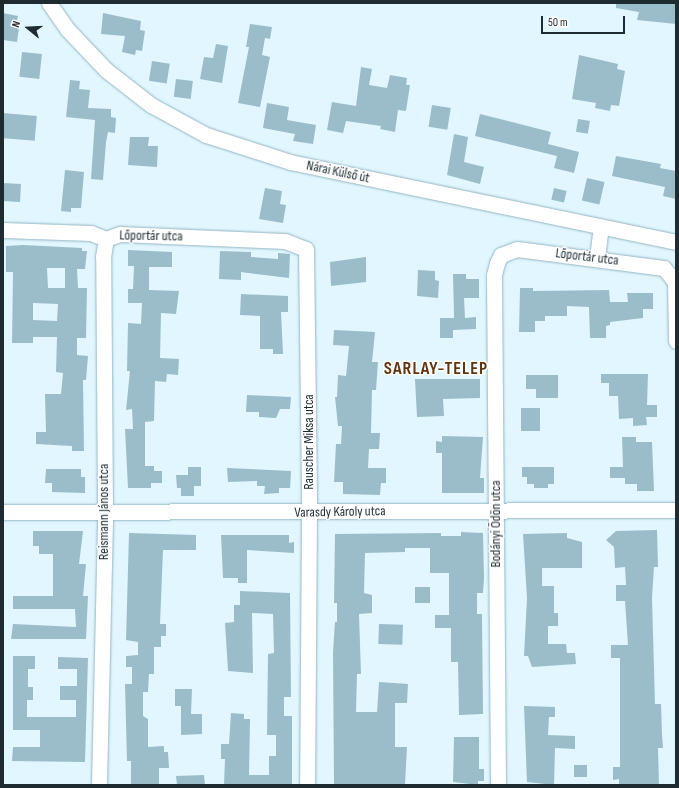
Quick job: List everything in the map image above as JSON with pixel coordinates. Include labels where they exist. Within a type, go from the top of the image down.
[{"type":"street","name":"Nárai Külső út","points":[[49,3],[67,29],[106,70],[151,105],[206,135],[290,162],[676,242]]},
{"type":"street","points":[[597,258],[601,227]]},
{"type":"street","name":"Lőportár utca","points":[[3,230],[91,233],[106,239],[120,234],[285,241],[302,245]]},
{"type":"street","name":"Reismann János utca","points":[[99,785],[105,512],[103,257],[106,239]]},
{"type":"street","name":"Rauscher Miksa utca","points":[[302,245],[306,249],[308,258],[309,512],[307,785]]},
{"type":"street","name":"Lőportár utca","points":[[497,263],[502,255],[517,249],[657,266],[672,274],[675,282],[676,341]]},
{"type":"street","name":"Bodányi Ödön utca","points":[[497,263],[494,276],[498,785]]},
{"type":"street","name":"Varasdy Károly utca","points":[[3,512],[309,512],[496,509],[676,510]]},
{"type":"building","points":[[616,3],[676,3],[676,24],[637,20],[639,12],[616,8]]},
{"type":"building","points":[[3,13],[18,16],[17,21],[20,21],[17,42],[3,40]]},
{"type":"building","points":[[103,13],[141,21],[140,30],[145,31],[142,51],[136,50],[135,55],[122,52],[125,36],[101,34]]},
{"type":"building","points":[[250,24],[272,27],[270,39],[265,38],[262,55],[270,57],[260,107],[238,103],[249,47],[246,47]]},
{"type":"building","points":[[216,44],[228,46],[222,83],[200,79],[204,57],[213,58]]},
{"type":"building","points":[[22,52],[42,54],[39,79],[19,77]]},
{"type":"building","points":[[579,55],[618,64],[617,69],[625,71],[619,106],[611,105],[610,111],[595,108],[596,103],[572,99]]},
{"type":"building","points":[[152,61],[170,64],[167,84],[149,81]]},
{"type":"building","points":[[361,67],[372,69],[369,85],[387,88],[390,75],[407,78],[406,85],[410,85],[406,111],[398,110],[395,132],[380,129],[381,126],[346,121],[343,133],[327,130],[332,102],[356,106]]},
{"type":"building","points":[[176,79],[193,81],[191,99],[174,97]]},
{"type":"building","points":[[70,80],[80,81],[79,89],[90,90],[88,108],[111,109],[111,117],[116,118],[115,133],[108,132],[103,180],[91,179],[95,120],[66,117]]},
{"type":"building","points":[[267,103],[289,107],[287,120],[316,125],[313,144],[293,141],[295,134],[263,128]]},
{"type":"building","points":[[432,105],[451,108],[447,130],[429,127]]},
{"type":"building","points":[[3,113],[37,116],[35,141],[3,138]]},
{"type":"building","points":[[480,114],[551,132],[548,144],[579,152],[574,173],[554,168],[557,156],[475,136]]},
{"type":"building","points":[[578,119],[590,121],[588,134],[576,132]]},
{"type":"building","points":[[454,134],[468,137],[464,162],[484,167],[480,184],[447,175]]},
{"type":"building","points":[[130,137],[149,137],[148,146],[158,146],[157,167],[128,165]]},
{"type":"building","points":[[616,156],[661,164],[660,168],[676,171],[676,199],[663,196],[665,187],[612,176]]},
{"type":"building","points":[[65,170],[84,172],[81,208],[71,208],[71,212],[61,211]]},
{"type":"building","points":[[587,178],[605,182],[599,204],[582,200]]},
{"type":"building","points":[[3,183],[21,184],[20,202],[3,201]]},
{"type":"building","points":[[265,188],[282,191],[280,204],[286,205],[283,223],[259,219]]},
{"type":"building","points":[[554,188],[567,191],[564,203],[551,200]]},
{"type":"building","points":[[23,245],[82,248],[82,251],[87,251],[85,269],[77,269],[78,288],[87,288],[86,338],[77,338],[77,355],[88,356],[86,380],[83,380],[84,451],[72,451],[72,446],[36,444],[36,432],[46,432],[45,394],[61,394],[63,373],[56,372],[57,337],[33,337],[33,343],[12,343],[13,272],[6,272],[6,246]],"holes":[[[47,268],[65,268],[65,288],[48,288]],[[33,303],[58,304],[57,321],[33,320]]]},
{"type":"building","points":[[128,250],[172,252],[172,267],[149,267],[149,290],[179,291],[176,314],[161,313],[160,358],[179,359],[178,375],[167,374],[166,382],[155,381],[154,421],[145,422],[145,466],[154,466],[154,471],[162,471],[162,483],[151,483],[151,488],[128,488],[125,429],[133,429],[132,409],[126,410],[130,371],[127,371],[128,323],[141,324],[142,303],[128,303],[128,289],[133,289],[134,266],[128,266]]},
{"type":"building","points":[[220,251],[251,252],[251,257],[278,259],[278,253],[290,254],[289,278],[241,272],[241,280],[219,279]]},
{"type":"building","points":[[366,257],[366,282],[331,286],[330,262]]},
{"type":"building","points":[[418,270],[435,271],[435,280],[439,281],[438,298],[417,296]]},
{"type":"building","points":[[453,274],[466,274],[466,279],[479,279],[479,298],[464,298],[465,318],[476,317],[476,329],[453,330],[453,338],[440,338],[440,318],[454,318]]},
{"type":"building","points":[[520,288],[533,288],[533,291],[609,290],[610,302],[628,302],[627,293],[653,293],[653,309],[643,309],[643,318],[610,322],[610,325],[606,326],[606,338],[590,338],[589,307],[567,306],[567,316],[545,316],[545,321],[535,321],[535,332],[519,332]]},
{"type":"building","points":[[241,294],[288,296],[288,312],[281,312],[283,354],[273,354],[273,349],[260,349],[260,316],[240,315]]},
{"type":"building","points":[[334,330],[375,332],[372,362],[378,362],[376,390],[372,390],[371,433],[380,433],[379,449],[369,449],[368,468],[386,468],[386,483],[381,483],[380,495],[343,494],[343,482],[334,482],[336,444],[341,444],[342,426],[338,426],[335,397],[337,397],[338,375],[346,376],[349,346],[333,345]]},
{"type":"building","points":[[601,374],[648,374],[647,405],[657,405],[657,417],[646,417],[647,425],[633,426],[633,418],[619,419],[618,396],[609,396],[609,383],[601,383]]},
{"type":"building","points":[[526,375],[558,375],[558,398],[536,398],[536,389],[526,389]]},
{"type":"building","points":[[415,379],[480,379],[480,398],[443,399],[444,416],[417,417]]},
{"type":"building","points":[[247,395],[291,397],[290,409],[280,409],[276,418],[259,417],[259,412],[246,412]]},
{"type":"building","points":[[521,408],[540,408],[540,431],[521,431]]},
{"type":"building","points":[[442,436],[483,437],[480,478],[484,478],[484,493],[442,493],[442,453],[436,453],[436,441],[442,442]]},
{"type":"building","points":[[622,437],[636,437],[636,442],[652,442],[654,491],[637,491],[637,484],[625,484],[625,478],[610,478],[610,467],[623,467]]},
{"type":"building","points":[[188,467],[201,467],[201,486],[194,486],[194,496],[181,496],[181,488],[177,488],[176,475],[188,475]]},
{"type":"building","points":[[522,467],[554,467],[554,484],[548,484],[548,488],[534,488],[534,484],[527,484],[527,477],[522,477]]},
{"type":"building","points":[[227,468],[291,471],[290,488],[279,488],[279,493],[264,494],[265,486],[257,486],[257,481],[228,482]]},
{"type":"building","points":[[46,469],[81,469],[81,477],[85,477],[85,493],[52,492],[52,483],[45,483]]},
{"type":"building","points":[[657,530],[658,567],[654,567],[652,598],[655,704],[661,704],[663,748],[658,748],[659,785],[619,785],[619,779],[613,780],[613,767],[620,767],[620,658],[611,658],[611,645],[628,645],[625,601],[616,601],[616,585],[626,585],[625,567],[615,568],[614,547],[606,540],[616,531]]},
{"type":"building","points":[[33,531],[83,531],[79,564],[86,564],[83,596],[88,596],[86,639],[11,639],[13,624],[76,627],[75,609],[13,609],[13,596],[53,596],[53,554],[39,554],[39,546],[33,546]]},
{"type":"building","points":[[461,532],[483,533],[483,593],[477,593],[477,614],[482,614],[483,714],[459,715],[458,662],[451,662],[451,628],[435,628],[435,615],[449,615],[449,573],[430,573],[430,548],[405,548],[405,552],[365,553],[364,593],[372,595],[372,613],[359,614],[361,674],[357,674],[356,712],[377,712],[379,682],[408,684],[407,703],[395,703],[395,747],[407,747],[405,785],[334,785],[333,652],[335,622],[337,622],[337,603],[334,603],[335,534],[441,533],[441,536],[461,536]]},
{"type":"building","points":[[129,533],[196,535],[196,550],[163,550],[160,624],[166,624],[166,636],[161,636],[161,647],[154,647],[154,674],[149,674],[148,692],[143,692],[143,716],[148,719],[148,747],[164,746],[164,752],[168,752],[169,768],[159,768],[159,784],[156,785],[131,785],[131,761],[127,761],[125,684],[132,684],[132,667],[126,667],[126,656],[138,655],[138,642],[126,640]]},
{"type":"building","points":[[567,533],[567,538],[582,542],[582,568],[542,568],[542,586],[554,586],[554,613],[558,613],[558,626],[548,626],[548,644],[566,644],[567,653],[575,653],[576,664],[532,667],[528,656],[524,656],[527,598],[523,534]]},
{"type":"building","points":[[221,535],[289,535],[289,543],[294,542],[294,553],[247,550],[247,583],[238,583],[238,578],[223,578]]},
{"type":"building","points":[[415,587],[430,587],[430,603],[415,603]]},
{"type":"building","points":[[240,591],[290,593],[291,697],[284,697],[284,716],[292,716],[292,785],[224,785],[225,759],[221,759],[221,744],[229,744],[231,713],[244,714],[244,719],[250,719],[249,775],[269,775],[269,756],[276,756],[276,735],[267,735],[268,654],[274,653],[273,614],[252,613],[253,673],[228,671],[225,623],[234,622],[234,605],[240,605]]},
{"type":"building","points":[[379,624],[403,625],[402,645],[378,644]]},
{"type":"building","points":[[13,656],[35,656],[35,669],[28,669],[28,687],[33,687],[33,700],[27,700],[27,717],[76,717],[76,700],[60,700],[60,686],[77,686],[77,669],[58,669],[58,657],[88,658],[85,762],[12,761],[13,747],[40,747],[40,730],[13,730]]},
{"type":"building","points":[[175,689],[192,689],[191,714],[202,714],[202,734],[181,735],[181,706],[175,706]]},
{"type":"building","points":[[524,706],[555,707],[555,717],[549,717],[548,735],[575,736],[575,749],[555,748],[554,785],[527,782]]},
{"type":"building","points":[[454,737],[479,737],[479,769],[484,769],[484,781],[478,781],[478,785],[453,782]]},
{"type":"building","points":[[574,765],[587,765],[587,777],[574,777]]},
{"type":"building","points":[[204,775],[205,785],[177,785],[176,776]]},
{"type":"district","name":"SARLAY-TELEP","points":[[436,369]]}]
